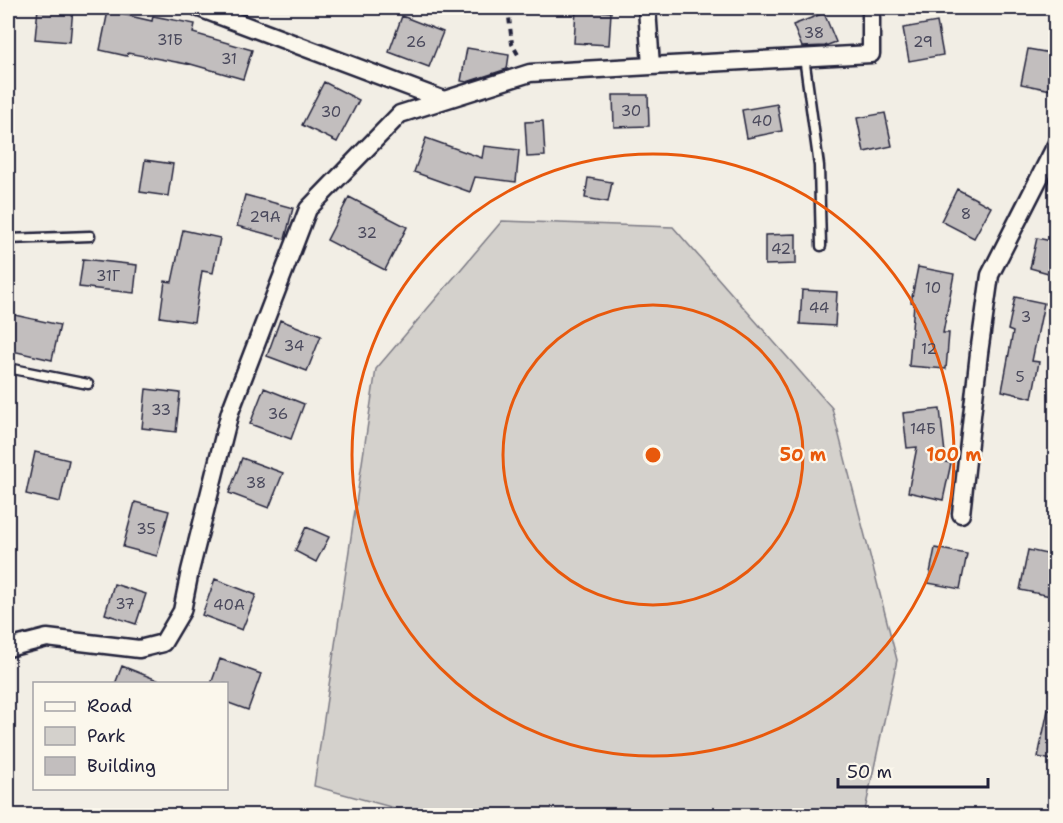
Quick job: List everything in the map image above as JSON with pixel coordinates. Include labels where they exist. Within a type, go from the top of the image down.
[{"type":"street","points":[[199,8],[444,100]]},
{"type":"street","points":[[647,8],[651,66]]},
{"type":"street","points":[[8,648],[46,638],[139,649],[163,643],[182,611],[231,412],[308,209],[400,114],[530,73],[871,54],[871,8]]},
{"type":"street","points":[[961,514],[990,275],[1056,145]]},
{"type":"lane","points":[[804,57],[819,166],[821,246]]},
{"type":"lane","points":[[8,239],[90,236]]},
{"type":"lane","points":[[8,368],[88,384]]},
{"type":"path","points":[[508,8],[512,44],[530,73]]},
{"type":"green space","points":[[502,221],[673,227],[832,408],[897,660],[864,815],[420,815],[314,786],[376,369]]},
{"type":"building","points":[[38,8],[73,8],[70,42],[35,39]]},
{"type":"building","points":[[576,9],[611,12],[609,45],[574,43]]},
{"type":"building","points":[[108,11],[152,21],[153,16],[195,24],[193,33],[252,50],[243,79],[187,63],[128,53],[127,56],[100,50]]},
{"type":"building","points":[[824,13],[836,42],[825,46],[802,47],[793,25]]},
{"type":"building","points":[[402,16],[443,32],[429,67],[389,52]]},
{"type":"building","points":[[937,22],[943,55],[909,61],[903,28]]},
{"type":"building","points":[[467,48],[509,55],[507,69],[467,82],[461,81]]},
{"type":"building","points":[[1028,49],[1056,54],[1056,91],[1021,84]]},
{"type":"building","points":[[324,82],[359,100],[337,142],[302,125]]},
{"type":"building","points":[[613,95],[648,95],[649,126],[614,127]]},
{"type":"building","points":[[777,104],[782,131],[747,138],[742,110]]},
{"type":"building","points":[[885,113],[892,146],[864,152],[857,118]]},
{"type":"building","points":[[543,121],[545,156],[527,157],[525,122]]},
{"type":"building","points":[[426,138],[482,158],[484,146],[519,150],[516,182],[475,177],[470,192],[414,172]]},
{"type":"building","points":[[145,160],[173,164],[168,196],[140,192]]},
{"type":"building","points":[[588,178],[612,182],[608,202],[585,198]]},
{"type":"building","points":[[957,189],[991,207],[974,238],[941,221]]},
{"type":"building","points":[[245,195],[293,208],[285,239],[237,226]]},
{"type":"building","points":[[349,197],[407,227],[385,270],[327,240]]},
{"type":"building","points":[[183,230],[220,238],[213,273],[202,271],[194,322],[160,317],[165,281],[172,282]]},
{"type":"building","points":[[796,234],[796,264],[765,265],[765,235]]},
{"type":"building","points":[[1037,238],[1056,242],[1056,261],[1052,274],[1030,268]]},
{"type":"building","points":[[83,259],[137,265],[134,293],[79,287]]},
{"type":"building","points":[[918,267],[954,274],[943,333],[949,333],[946,369],[909,366],[914,303],[911,302]]},
{"type":"building","points":[[802,290],[837,292],[835,326],[800,324]]},
{"type":"building","points":[[1015,297],[1044,303],[1032,361],[1039,362],[1032,398],[1002,391],[1013,332],[1008,330]]},
{"type":"building","points":[[10,314],[60,325],[52,360],[8,350]]},
{"type":"building","points":[[280,320],[321,336],[307,371],[267,356]]},
{"type":"building","points":[[264,388],[304,404],[291,439],[250,424]]},
{"type":"building","points":[[146,389],[180,393],[176,432],[142,428]]},
{"type":"building","points":[[940,409],[946,462],[951,463],[943,500],[908,492],[917,447],[907,448],[903,413]]},
{"type":"building","points":[[35,452],[69,460],[60,502],[26,494]]},
{"type":"building","points":[[242,458],[283,473],[269,508],[229,493]]},
{"type":"building","points":[[135,502],[169,511],[157,556],[123,547]]},
{"type":"building","points":[[306,527],[329,537],[316,562],[295,551]]},
{"type":"building","points":[[935,548],[967,554],[960,589],[928,583]]},
{"type":"building","points":[[1028,550],[1056,556],[1056,597],[1020,590]]},
{"type":"building","points":[[215,579],[256,595],[242,630],[202,615]]},
{"type":"building","points":[[114,584],[146,594],[136,624],[105,614]]},
{"type":"building","points":[[220,659],[261,674],[248,710],[228,703],[228,682],[212,682]]},
{"type":"building","points":[[122,666],[162,682],[116,682]]},
{"type":"building","points":[[1048,710],[1056,710],[1056,761],[1038,757]]}]
